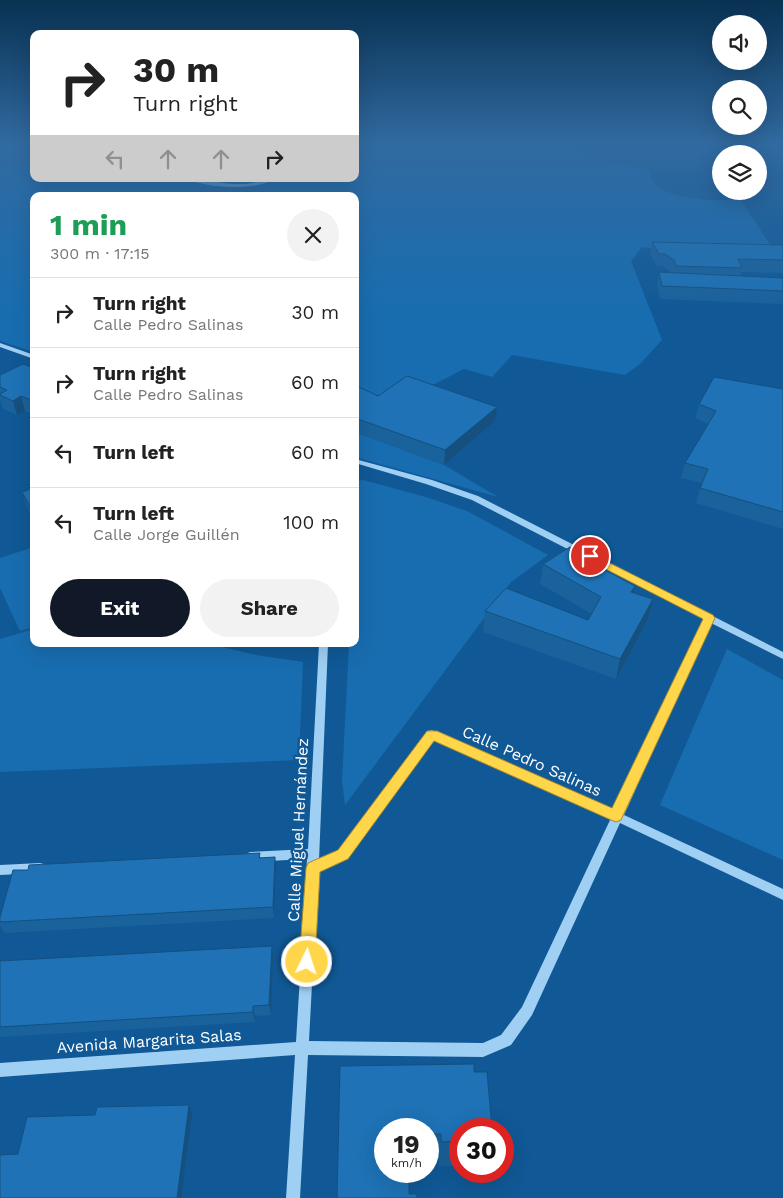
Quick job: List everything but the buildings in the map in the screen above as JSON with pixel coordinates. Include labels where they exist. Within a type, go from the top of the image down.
[{"type":"street","points":[[0,346],[30,356]]},
{"type":"street","points":[[359,462],[476,498],[783,656]]},
{"type":"street","points":[[301,1048],[483,1050],[506,1040],[527,1011],[709,618]]},
{"type":"street","name":"Calle Miguel Hernández","points":[[293,1198],[314,854],[322,647]]},
{"type":"street","name":"Calle Pedro Salinas","points":[[313,868],[343,854],[432,734],[616,816],[783,895]]},
{"type":"street","points":[[236,858],[314,854]]},
{"type":"street","points":[[0,872],[50,868]]},
{"type":"street","name":"Avenida Margarita Salas","points":[[0,1070],[301,1048]]},
{"type":"shaded area","points":[[0,200],[30,200],[30,351],[0,341]]},
{"type":"shaded area","points":[[359,200],[741,200],[771,246],[685,252],[642,247],[631,261],[662,340],[640,364],[625,375],[512,355],[492,377],[464,369],[417,393],[359,403]]},
{"type":"shaded area","points":[[359,433],[444,465],[498,497],[359,458]]},
{"type":"shaded area","points":[[359,480],[426,497],[467,511],[548,555],[511,582],[345,805],[342,781],[349,647],[359,647]]},
{"type":"shaded area","points":[[30,548],[30,628],[20,631],[0,588],[0,558]]},
{"type":"shaded area","points":[[30,630],[30,647],[222,647],[256,655],[303,662],[299,760],[0,772],[0,639]]},
{"type":"shaded area","points":[[727,649],[783,680],[783,860],[660,805]]},
{"type":"route","points":[[307,962],[313,868],[343,854],[432,734],[616,816],[709,618],[590,556]]}]
